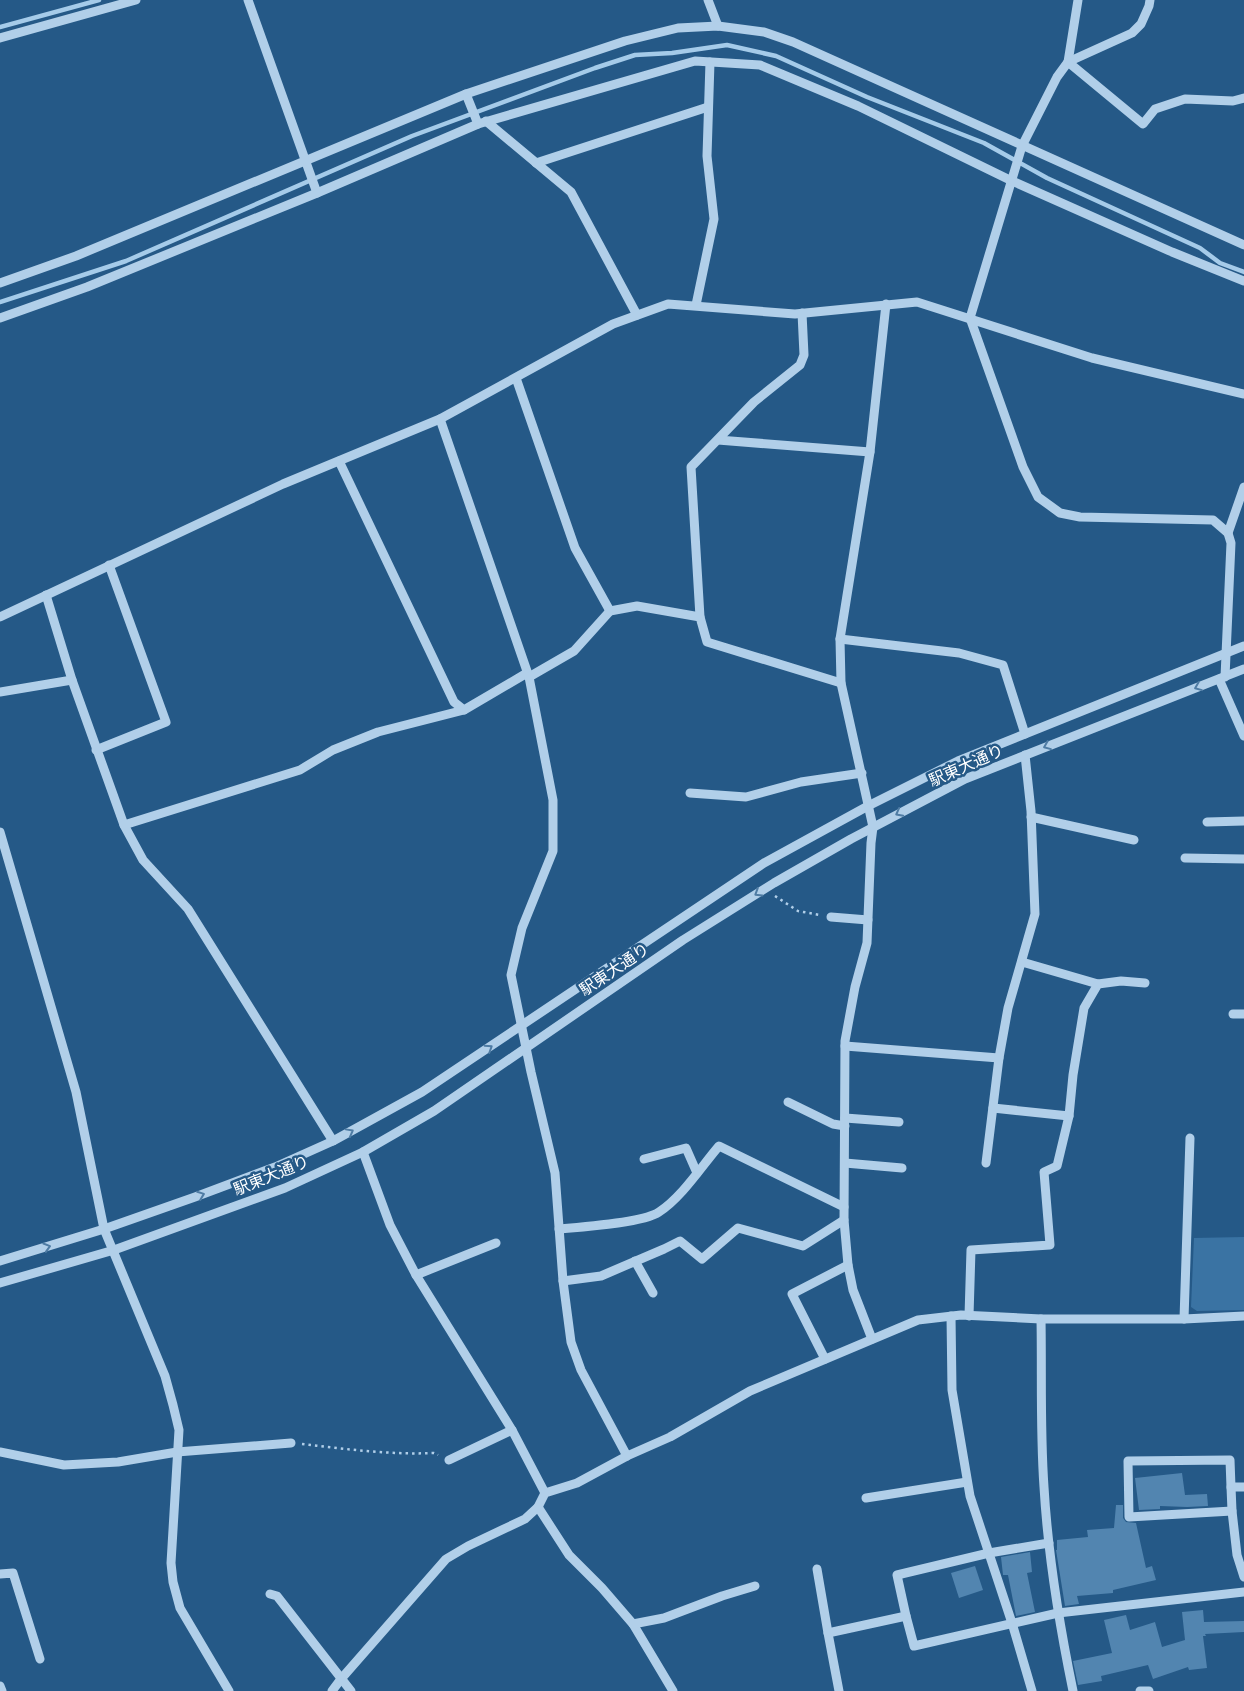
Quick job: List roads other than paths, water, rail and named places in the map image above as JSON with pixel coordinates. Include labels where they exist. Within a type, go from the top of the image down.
[{"type":"street","points":[[0,38],[136,0]]},
{"type":"street","points":[[248,0],[317,193]]},
{"type":"street","points":[[708,0],[718,26]]},
{"type":"street","points":[[1078,0],[1068,62],[1057,77],[1022,146],[970,318],[1023,467],[1038,497],[1060,513],[1080,517],[1213,520],[1228,533],[1231,543],[1226,654],[1222,678],[1244,736]]},
{"type":"street","points":[[1068,62],[1132,32],[1141,24],[1150,0]]},
{"type":"street","points":[[0,283],[76,256],[466,94],[625,41],[678,28],[718,26],[764,32],[793,42],[1244,245]]},
{"type":"street","points":[[0,318],[87,287],[482,123],[695,61],[760,65],[858,106],[1012,182],[1172,252],[1244,281]]},
{"type":"street","points":[[696,305],[714,219],[707,156],[710,62]]},
{"type":"street","points":[[1068,62],[1143,124],[1155,110],[1185,100],[1233,101],[1244,98]]},
{"type":"street","points":[[466,94],[482,123],[571,192],[637,315]]},
{"type":"street","points":[[536,163],[708,107]]},
{"type":"street","points":[[0,617],[283,484],[440,419],[613,324],[668,304],[795,314],[917,302],[1092,358],[1244,394]]},
{"type":"street","points":[[872,1339],[858,1304],[848,1266],[844,1207],[845,1046],[855,987],[867,942],[873,827],[841,682],[840,639],[870,452],[886,304]]},
{"type":"street","points":[[802,313],[804,355],[800,365],[754,402],[691,467],[700,617],[707,642],[841,682]]},
{"type":"street","points":[[516,378],[575,548],[610,610]]},
{"type":"street","points":[[440,419],[528,675],[553,800],[552,851],[522,928],[511,975],[531,1072],[556,1173],[563,1281],[571,1342],[581,1370],[627,1456]]},
{"type":"street","points":[[718,440],[870,452]]},
{"type":"street","points":[[339,461],[454,702],[464,710]]},
{"type":"street","points":[[1228,533],[1244,487]]},
{"type":"street","points":[[96,750],[166,722],[109,565]]},
{"type":"street","points":[[46,595],[96,750],[124,825],[142,860],[188,909],[333,1141]]},
{"type":"street","points":[[124,825],[300,770],[333,750],[378,732],[464,710],[574,651],[610,610],[637,606],[700,617]]},
{"type":"street","points":[[840,639],[958,653],[1003,665],[1025,734]]},
{"type":"street","name":"駅東大通り","points":[[0,1261],[104,1229],[222,1187],[275,1167],[333,1141],[422,1092],[764,863],[868,806],[958,761],[1244,646]]},
{"type":"street","name":"駅東大通り","points":[[0,1283],[114,1250],[285,1188],[363,1152],[434,1111],[683,940],[769,886],[873,827],[965,779],[1244,669]]},
{"type":"street","points":[[0,692],[72,680]]},
{"type":"street","points":[[986,1164],[1008,1008],[1035,914],[1031,817],[1025,755]]},
{"type":"street","points":[[690,793],[746,796],[801,782],[862,773]]},
{"type":"street","points":[[1031,817],[1134,840]]},
{"type":"street","points":[[1207,822],[1244,821]]},
{"type":"street","points":[[0,832],[76,1092],[104,1229],[165,1376],[179,1430],[171,1563],[173,1582],[180,1608],[229,1691]]},
{"type":"street","points":[[1185,858],[1244,859]]},
{"type":"street","points":[[831,917],[868,920]]},
{"type":"street","points":[[1022,962],[1098,984],[1121,981],[1145,983]]},
{"type":"street","points":[[969,1316],[971,1250],[1050,1245],[1044,1172],[1057,1166],[1069,1116],[1073,1075],[1084,1008],[1098,984]]},
{"type":"street","points":[[1233,1014],[1244,1014]]},
{"type":"street","points":[[845,1046],[1000,1058]]},
{"type":"street","points":[[788,1102],[833,1124],[845,1122],[899,1122]]},
{"type":"street","points":[[993,1108],[1069,1116]]},
{"type":"street","points":[[1184,1319],[1190,1138]]},
{"type":"street","points":[[559,1229],[617,1222],[657,1213],[673,1200],[719,1146],[844,1207]]},
{"type":"street","points":[[644,1159],[686,1148],[697,1173]]},
{"type":"street","points":[[363,1152],[390,1225],[416,1275],[512,1430],[545,1493]]},
{"type":"street","points":[[845,1163],[902,1168]]},
{"type":"street","points":[[563,1281],[601,1276],[680,1240],[702,1259],[738,1228],[803,1246],[844,1220]]},
{"type":"street","points":[[416,1275],[496,1243]]},
{"type":"street","points":[[635,1261],[653,1294]]},
{"type":"street","points":[[825,1359],[792,1294],[848,1266]]},
{"type":"street","points":[[951,1316],[952,1390],[970,1496],[1012,1623],[1032,1691]]},
{"type":"street","points":[[332,1691],[446,1559],[468,1546],[525,1519],[538,1507],[545,1493],[576,1483],[627,1456],[670,1437],[750,1392],[918,1320],[951,1316],[1041,1319],[1184,1319],[1244,1316]]},
{"type":"street","points":[[1041,1319],[1044,1485],[1048,1543],[1058,1613],[1073,1691]]},
{"type":"street","points":[[449,1460],[512,1430]]},
{"type":"street","points":[[0,1452],[64,1465],[118,1462],[178,1452],[291,1443]]},
{"type":"street","points":[[1232,1511],[1129,1517],[1128,1461],[1230,1460],[1232,1511],[1237,1555],[1244,1576]]},
{"type":"street","points":[[866,1498],[968,1482]]},
{"type":"street","points":[[1231,1487],[1244,1487]]},
{"type":"street","points":[[538,1507],[569,1555],[602,1588],[633,1624],[673,1691]]},
{"type":"street","points":[[1048,1543],[989,1553],[897,1575],[914,1646],[1058,1613],[1244,1592]]},
{"type":"street","points":[[817,1569],[839,1691]]},
{"type":"street","points":[[0,1574],[13,1574],[40,1659]]},
{"type":"street","points":[[633,1624],[664,1618],[722,1596],[755,1586]]},
{"type":"street","points":[[270,1594],[277,1596],[351,1691]]},
{"type":"street","points":[[828,1633],[906,1616]]},
{"type":"street","points":[[0,1686],[2,1691]]},
{"type":"street","points":[[1140,1691],[1149,1691]]},
{"type":"waterway","points":[[0,27],[99,0]]},
{"type":"waterway","points":[[0,302],[126,261],[412,136],[595,68],[635,55],[672,53],[727,45],[776,56],[867,97],[984,143],[1047,178],[1200,248],[1220,263],[1244,272]]}]
